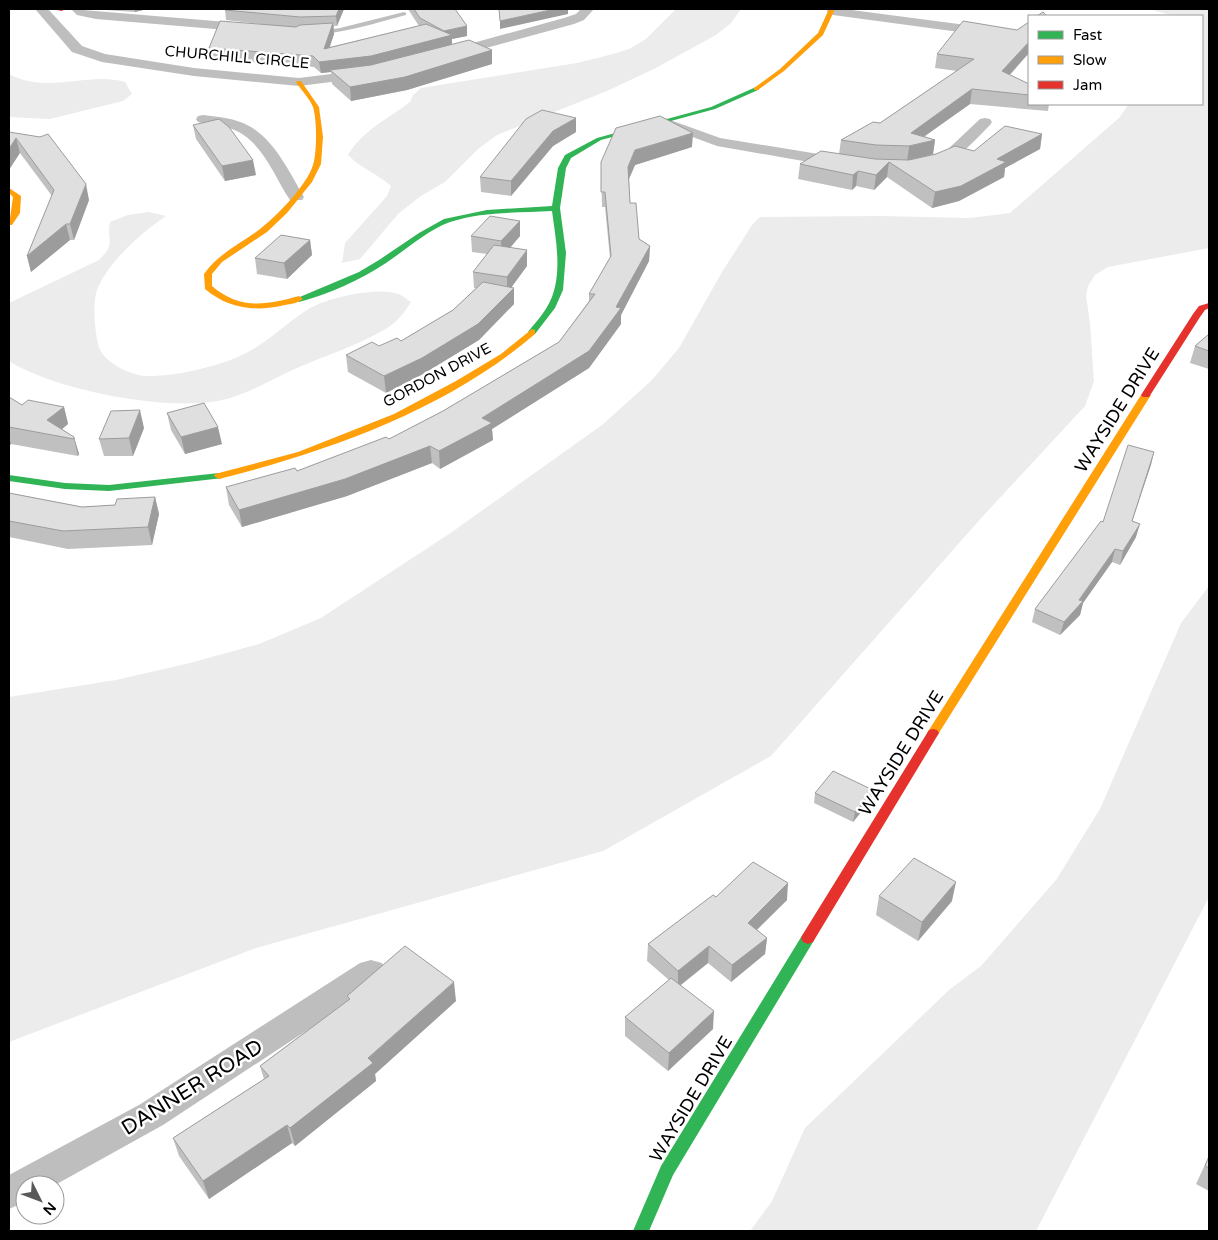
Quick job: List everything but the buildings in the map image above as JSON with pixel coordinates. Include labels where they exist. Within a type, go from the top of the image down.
[{"type":"street","name":"CHURCHILL CIRCLE","points":[[41,9],[77,49],[102,58],[194,72],[300,82],[372,73]]},
{"type":"street","points":[[54,9],[62,9]]},
{"type":"street","points":[[77,9],[81,12],[96,15],[260,29]]},
{"type":"street","points":[[439,56],[554,26],[580,17],[588,9]]},
{"type":"street","points":[[832,10],[1006,34]]},
{"type":"street","name":"GORDON DRIVE","points":[[9,478],[65,486],[109,488],[217,477],[301,454],[397,416],[459,384],[504,356],[525,340],[551,308],[559,290],[562,254],[556,208],[562,168],[568,157],[587,144],[599,139],[714,108],[755,90],[769,81],[821,34],[832,10]]},
{"type":"street","points":[[300,82],[316,107],[320,137],[317,164],[309,180],[296,197],[264,230],[219,260],[208,274],[208,287],[215,295],[229,302],[247,306],[271,306],[320,293],[373,268],[426,232],[447,221],[481,214],[556,208]]},
{"type":"street","points":[[202,119],[230,123],[249,131],[277,164],[296,197]]},
{"type":"street","points":[[662,121],[717,142],[856,165]]},
{"type":"street","points":[[914,167],[928,164],[951,154],[985,122]]},
{"type":"street","points":[[9,190],[17,196],[16,212],[9,223]]},
{"type":"street","name":"WAYSIDE DRIVE","points":[[641,1231],[667,1171],[902,783],[1196,316],[1202,308],[1209,305]]},
{"type":"street","name":"DANNER ROAD","points":[[9,1194],[151,1115],[371,972]]},
{"type":"lane","points":[[308,32],[340,30],[404,14]]},
{"type":"shaded area","points":[[676,9],[741,9],[731,23],[716,35],[654,69],[607,91],[497,135],[478,149],[445,182],[421,196],[399,213],[360,259],[342,263],[345,243],[387,196],[391,186],[348,155],[368,132],[410,102],[413,95],[421,88],[577,63],[613,54],[629,49],[646,39]]},
{"type":"shaded area","points":[[1150,9],[1209,9],[1209,248],[1108,267],[1095,275],[1088,286],[1086,296],[1094,381],[1085,406],[983,516],[771,756],[603,851],[256,948],[9,1042],[9,697],[116,680],[190,663],[259,644],[321,618],[452,532],[602,425],[651,381],[679,348],[722,272],[752,225],[760,217],[880,216],[970,218],[1010,213],[1119,118],[1128,105],[1203,105],[1203,15],[1170,15]]},
{"type":"shaded area","points":[[9,74],[39,83],[111,79],[125,82],[132,94],[123,101],[50,119],[9,117]]},
{"type":"shaded area","points":[[149,212],[166,216],[146,231],[117,259],[102,279],[95,296],[94,312],[100,350],[108,360],[120,368],[133,373],[145,376],[170,375],[198,370],[225,362],[256,347],[307,310],[326,301],[351,294],[378,291],[389,292],[400,295],[411,302],[397,321],[376,335],[242,394],[218,401],[169,403],[110,396],[53,381],[9,361],[9,303],[99,260],[108,249],[110,222],[128,215]]},
{"type":"shaded area","points":[[1209,586],[1209,897],[1036,1231],[750,1231],[772,1201],[805,1128],[949,990],[981,966],[1056,880],[1100,809],[1181,623]]},
{"type":"traffic: fast","points":[[532,332],[551,308],[559,290],[562,253],[556,208],[562,168],[568,157],[599,139],[713,108],[756,89]]},
{"type":"traffic: fast","points":[[299,299],[342,284],[382,262],[421,234],[447,221],[487,212],[556,208]]},
{"type":"traffic: fast","points":[[9,478],[65,486],[109,488],[219,476]]},
{"type":"traffic: fast","points":[[641,1231],[667,1171],[808,938]]},
{"type":"traffic: slow","points":[[756,89],[782,70],[821,34],[832,9]]},
{"type":"traffic: slow","points":[[299,82],[316,107],[319,137],[317,164],[309,180],[284,211],[264,230],[219,260],[208,274],[208,287],[222,298],[233,303],[261,306],[281,304],[299,299]]},
{"type":"traffic: slow","points":[[9,190],[17,196],[16,213],[9,223]]},
{"type":"traffic: slow","points":[[219,476],[301,454],[397,416],[459,383],[504,356],[532,332]]},
{"type":"traffic: slow","points":[[933,733],[1146,395]]},
{"type":"traffic: jam","points":[[54,9],[62,9]]},
{"type":"traffic: jam","points":[[1146,395],[1196,316],[1202,308],[1209,305]]},
{"type":"traffic: jam","points":[[808,938],[933,733]]}]
